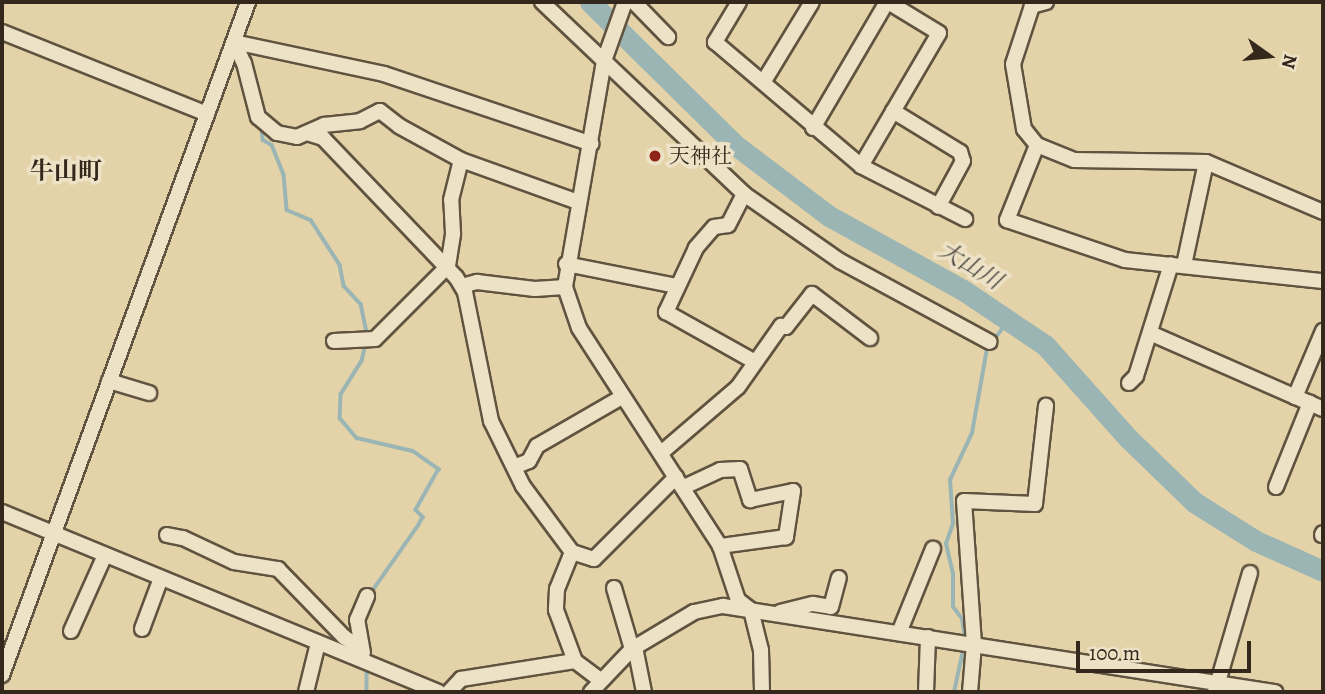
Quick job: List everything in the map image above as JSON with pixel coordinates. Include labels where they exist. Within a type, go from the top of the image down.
[{"type":"street","points":[[2,675],[248,2]]},
{"type":"street","points":[[542,2],[744,194],[840,261],[990,342]]},
{"type":"street","points":[[625,2],[604,61],[592,144],[566,264],[565,287],[579,328],[720,546],[738,600],[751,610],[761,650],[762,692]]},
{"type":"street","points":[[634,2],[668,37]]},
{"type":"street","points":[[739,2],[715,43],[764,81],[813,128],[861,166],[965,219]]},
{"type":"street","points":[[764,81],[812,2]]},
{"type":"street","points":[[813,128],[887,2],[939,33],[861,166]]},
{"type":"street","points":[[1037,3],[1013,64],[1024,129],[1037,145],[1074,160],[1206,162],[1323,212]]},
{"type":"street","points":[[2,32],[208,114]]},
{"type":"street","points":[[234,42],[244,63],[258,117],[288,137],[324,125],[359,121],[380,111],[399,126],[461,160],[578,202]]},
{"type":"street","points":[[234,42],[384,74],[592,144]]},
{"type":"street","points":[[893,111],[960,152],[963,161],[938,207]]},
{"type":"street","points":[[307,132],[323,138],[449,266],[462,286],[491,421],[514,467],[572,552],[594,559],[680,482],[720,470],[740,469],[750,500],[793,491],[786,537],[720,546]]},
{"type":"street","points":[[1037,145],[1007,220],[1125,260],[1323,281]]},
{"type":"street","points":[[334,341],[375,339],[449,266],[453,233],[451,201],[461,160]]},
{"type":"street","points":[[1129,383],[1178,264],[1206,162]]},
{"type":"street","points":[[744,194],[728,225],[714,227],[696,248],[692,264],[676,286],[666,312],[755,362]]},
{"type":"street","points":[[566,264],[676,286]]},
{"type":"street","points":[[462,286],[477,282],[535,289],[565,287]]},
{"type":"street","points":[[661,453],[738,387],[811,293],[870,338]]},
{"type":"street","points":[[1295,397],[1323,331]]},
{"type":"street","points":[[1150,333],[1317,406],[1276,487]]},
{"type":"street","points":[[109,381],[149,393]]},
{"type":"street","points":[[514,467],[529,461],[537,446],[622,397]]},
{"type":"street","points":[[970,692],[974,644],[964,501],[1035,504],[1046,406]]},
{"type":"street","points":[[2,512],[318,643],[362,655],[438,692]]},
{"type":"street","points":[[167,535],[183,538],[234,562],[278,569],[362,655]]},
{"type":"street","points":[[899,632],[933,549]]},
{"type":"street","points":[[572,552],[555,599],[575,661],[600,680]]},
{"type":"street","points":[[71,631],[105,555]]},
{"type":"street","points":[[1215,686],[1251,573]]},
{"type":"street","points":[[142,629],[161,578]]},
{"type":"street","points":[[775,614],[813,604],[831,607],[839,578]]},
{"type":"street","points":[[614,589],[634,648],[644,692]]},
{"type":"street","points":[[362,655],[357,620],[367,596]]},
{"type":"street","points":[[591,692],[634,648],[694,612],[723,606],[974,644],[1215,686],[1275,692]]},
{"type":"street","points":[[926,692],[928,637]]},
{"type":"street","points":[[306,692],[318,643]]},
{"type":"street","points":[[449,692],[461,679],[575,661]]},
{"type":"waterway","name":"大山川","points":[[590,2],[734,144],[829,216],[963,290],[1045,345],[1128,438],[1194,502],[1256,541],[1323,571]]},
{"type":"waterway","points":[[262,128],[263,140],[272,145],[284,175],[287,210],[311,220],[340,265],[344,286],[361,304],[368,337]]},
{"type":"waterway","points":[[965,638],[962,619],[953,607],[953,574],[946,544],[953,524],[950,480],[972,433],[987,349],[1010,318]]},
{"type":"waterway","points":[[366,344],[362,361],[341,394],[340,418],[357,438],[413,451],[439,469],[416,510],[423,517],[419,525],[370,595]]},
{"type":"waterway","points":[[954,692],[964,646]]},
{"type":"waterway","points":[[367,667],[367,692]]},
{"type":"place","name":"天神社","points":[[655,156]]},
{"type":"district","name":"牛山町","points":[[66,172]]}]
